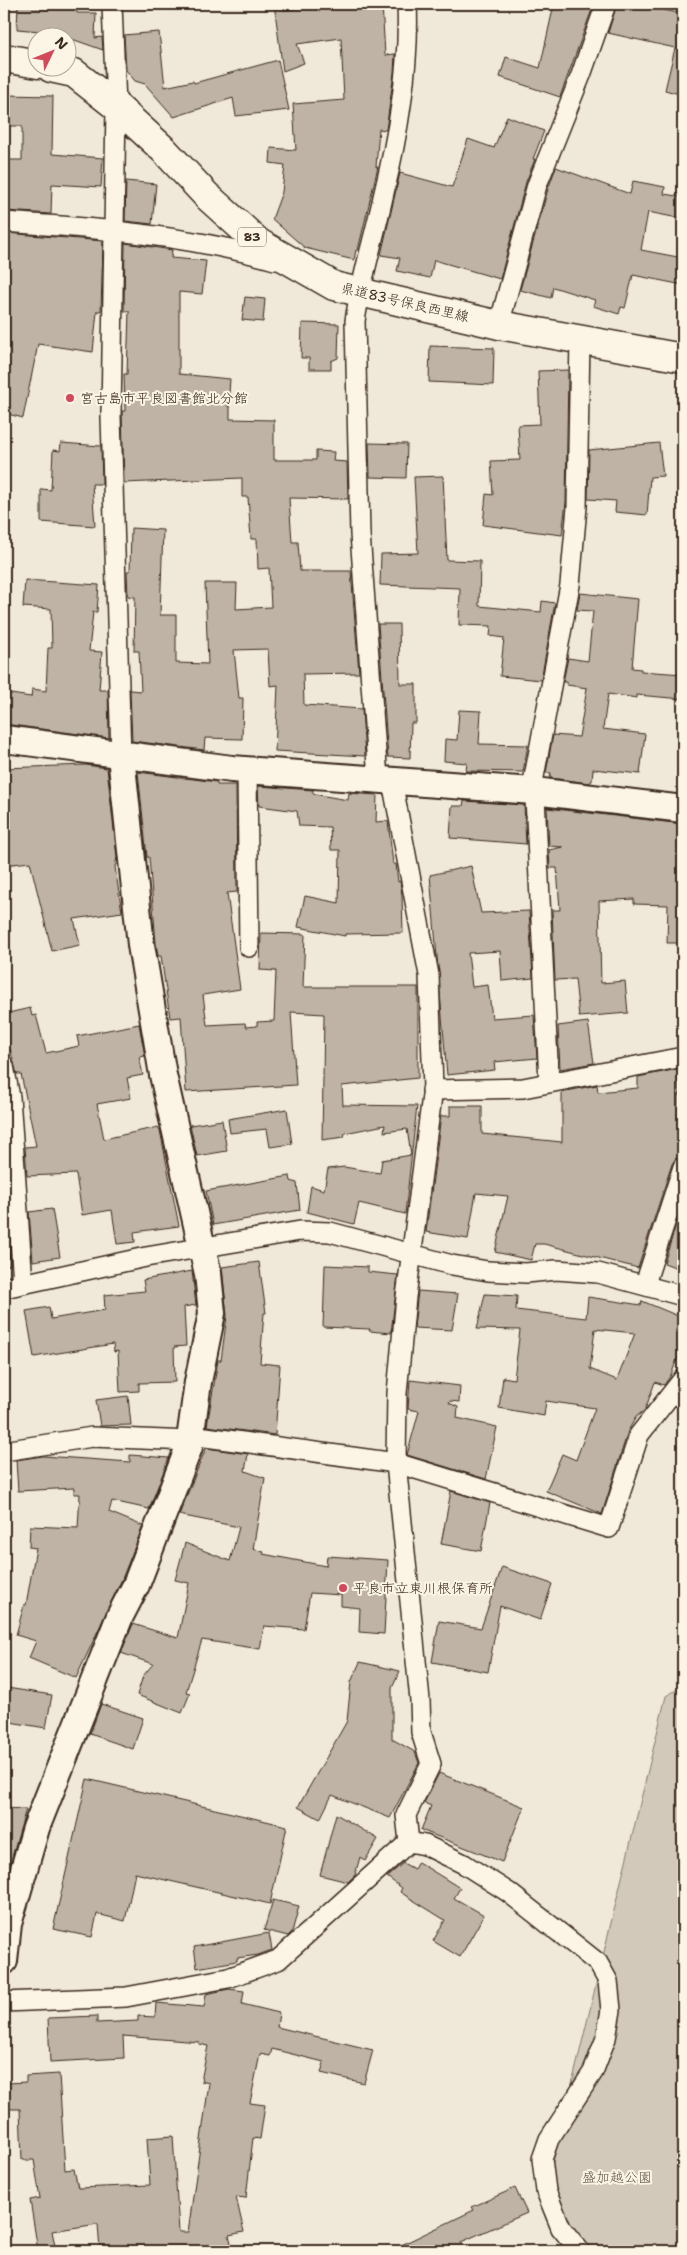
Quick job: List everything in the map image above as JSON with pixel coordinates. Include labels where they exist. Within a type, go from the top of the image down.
[{"type":"main road","points":[[4,58],[28,62]]},
{"type":"main road","name":"県道83号保良西里線","points":[[78,76],[116,106],[164,150],[206,196],[259,243],[334,286],[499,325],[683,358]]},
{"type":"street","points":[[4,1961],[8,1924],[36,1828],[120,1616],[136,1585],[190,1438],[212,1313],[208,1274],[163,1075],[142,945],[120,756],[111,416],[116,106],[112,4]]},
{"type":"street","points":[[407,4],[408,32],[400,107],[384,196],[359,293],[355,321],[360,534],[385,780],[428,975],[432,1090],[411,1253],[397,1393],[396,1463],[420,1700],[421,1732],[431,1764],[406,1815],[409,1842]]},
{"type":"street","points":[[499,325],[537,185],[581,75],[606,4]]},
{"type":"street","points":[[4,210],[4,223],[114,229],[198,242],[257,255],[302,268]]},
{"type":"street","points":[[549,1082],[534,777],[570,585],[577,507],[580,339]]},
{"type":"street","points":[[4,739],[120,756],[248,770],[534,790],[683,809]]},
{"type":"street","points":[[248,770],[249,947]]},
{"type":"street","points":[[432,1090],[523,1088],[683,1057]]},
{"type":"street","points":[[4,1066],[10,1097],[23,1283]]},
{"type":"street","points":[[645,1284],[683,1167]]},
{"type":"street","points":[[4,1288],[201,1247],[300,1230],[330,1232],[452,1265],[488,1271],[598,1273],[645,1284],[683,1296]]},
{"type":"street","points":[[4,1451],[92,1437],[190,1438],[396,1463],[608,1528],[639,1435],[683,1379]]},
{"type":"street","points":[[4,2002],[126,1997],[228,1978],[263,1966],[278,1960],[409,1842]]},
{"type":"street","points":[[409,1842],[425,1845],[464,1864],[508,1892],[598,1963],[608,1981],[610,2010],[606,2038],[593,2072],[549,2139],[542,2159],[546,2191],[561,2228],[580,2251]]},
{"type":"green space","name":"盛加越公園","points":[[683,1686],[683,2251],[591,2251],[546,2191],[666,1696]]},
{"type":"building","points":[[18,4],[76,4],[77,13],[96,13],[95,38],[102,37],[103,50],[78,41],[78,28],[17,29]]},
{"type":"building","points":[[274,4],[282,4],[284,10],[320,4],[382,4],[385,55],[395,54],[394,73],[386,130],[379,129],[376,167],[378,167],[354,260],[305,248],[272,219],[282,192],[285,165],[270,163],[271,148],[296,150],[293,104],[344,100],[341,38],[297,44],[304,63],[283,71]]},
{"type":"building","points":[[554,4],[594,4],[560,97],[500,77],[506,57],[540,68]]},
{"type":"building","points":[[617,4],[635,4],[683,14],[683,95],[665,90],[675,48],[608,33]]},
{"type":"building","points":[[159,32],[165,87],[193,81],[194,83],[278,60],[289,110],[236,116],[233,98],[174,117],[145,84],[135,81],[126,70],[124,35]]},
{"type":"building","points":[[6,95],[53,96],[52,154],[103,158],[101,187],[52,184],[51,214],[7,211],[9,160],[22,160],[22,126],[6,126]]},
{"type":"building","points":[[507,116],[544,131],[526,182],[500,279],[434,260],[430,278],[397,271],[400,258],[381,255],[400,173],[452,187],[468,139],[494,148]]},
{"type":"building","points":[[556,167],[630,194],[633,181],[665,187],[664,194],[683,197],[683,219],[648,212],[641,250],[683,258],[683,285],[633,275],[625,308],[621,307],[619,314],[593,306],[595,300],[553,287],[551,298],[520,290]]},
{"type":"building","points":[[126,181],[156,184],[152,224],[125,221]]},
{"type":"building","points":[[6,233],[103,241],[101,311],[97,311],[93,352],[38,344],[23,418],[4,413],[4,249]]},
{"type":"building","points":[[125,243],[172,250],[171,258],[206,261],[202,294],[179,292],[179,374],[230,379],[228,407],[230,407],[230,419],[274,420],[274,460],[316,460],[316,451],[334,452],[333,461],[347,462],[348,499],[289,498],[292,542],[298,542],[300,571],[351,571],[359,673],[303,674],[304,705],[362,709],[365,756],[275,751],[278,685],[270,686],[268,649],[234,650],[239,698],[243,698],[242,739],[205,738],[204,750],[132,741],[130,690],[141,691],[139,651],[134,651],[135,597],[128,596],[127,571],[130,571],[131,528],[163,530],[160,615],[176,615],[176,663],[208,664],[205,583],[237,583],[236,609],[271,607],[269,568],[258,569],[257,539],[251,539],[248,497],[242,497],[242,478],[124,483],[122,411],[125,411],[124,374],[127,374],[129,311],[124,311]]},
{"type":"building","points":[[245,297],[265,299],[263,322],[242,320]]},
{"type":"building","points":[[302,323],[339,324],[338,358],[331,361],[331,369],[309,369],[309,358],[301,358]]},
{"type":"building","points":[[430,346],[494,348],[493,385],[429,382]]},
{"type":"building","points":[[568,370],[566,502],[562,535],[483,525],[486,494],[493,495],[491,461],[520,460],[518,425],[540,424],[538,371]]},
{"type":"building","points":[[61,443],[101,446],[102,484],[92,484],[95,526],[41,522],[41,489],[51,490],[53,450],[60,451]]},
{"type":"building","points":[[369,443],[407,444],[406,478],[370,477]]},
{"type":"building","points":[[659,443],[663,476],[650,477],[647,515],[615,512],[616,501],[588,499],[589,450]]},
{"type":"building","points":[[443,476],[447,560],[480,561],[479,606],[541,612],[542,601],[555,603],[541,680],[500,676],[504,638],[490,636],[491,626],[459,625],[460,588],[380,585],[381,554],[418,553],[414,477]]},
{"type":"building","points":[[25,580],[99,585],[97,612],[93,612],[89,651],[102,652],[99,690],[108,690],[109,738],[4,724],[4,693],[31,697],[32,689],[46,691],[48,648],[52,648],[51,609],[23,607]]},
{"type":"building","points":[[580,593],[638,599],[632,668],[641,669],[641,671],[683,674],[683,699],[637,695],[637,698],[608,694],[603,729],[645,734],[640,774],[593,769],[592,781],[589,783],[550,778],[551,773],[546,773],[553,735],[579,737],[587,688],[567,685],[567,682],[563,682],[568,658],[588,661],[593,611],[577,610]]},
{"type":"building","points":[[378,624],[399,624],[400,684],[416,684],[416,723],[411,723],[410,758],[388,757]]},
{"type":"building","points":[[459,710],[481,711],[479,744],[528,745],[523,772],[466,771],[467,763],[444,761],[445,739],[457,740]]},
{"type":"building","points":[[86,765],[107,768],[117,857],[115,867],[122,912],[74,919],[80,945],[52,951],[30,862],[4,865],[4,768]]},
{"type":"building","points":[[138,772],[217,782],[217,785],[236,785],[237,892],[227,893],[240,989],[203,995],[207,1025],[245,1023],[246,1027],[257,1026],[257,1022],[274,1021],[276,971],[260,970],[261,933],[305,934],[303,987],[418,987],[418,1078],[342,1086],[343,1105],[417,1106],[405,1214],[359,1203],[354,1224],[307,1212],[311,1186],[324,1190],[328,1169],[344,1167],[380,1173],[382,1160],[411,1155],[407,1129],[384,1132],[385,1125],[345,1133],[344,1137],[322,1140],[324,1014],[291,1012],[296,1085],[186,1092],[181,1017],[170,1018],[161,956],[158,956],[156,943],[149,857],[147,857]]},
{"type":"building","points":[[258,786],[313,790],[313,794],[348,800],[349,793],[377,795],[376,822],[388,821],[393,864],[396,864],[398,882],[400,881],[403,933],[345,934],[345,936],[298,927],[305,896],[339,903],[340,850],[331,850],[330,827],[299,826],[297,811],[259,806]]},
{"type":"building","points":[[464,801],[524,805],[526,844],[450,838],[452,806],[463,806]]},
{"type":"building","points":[[547,808],[683,824],[683,943],[667,943],[668,905],[634,904],[634,899],[599,901],[601,983],[625,981],[628,1013],[579,1017],[575,979],[555,980],[552,910],[560,910],[557,868],[550,868],[549,850],[563,847],[549,846]]},
{"type":"building","points":[[471,866],[481,913],[529,911],[533,978],[502,981],[500,951],[468,953],[472,987],[488,985],[492,1018],[534,1015],[537,1058],[494,1062],[495,1070],[447,1075],[430,875]]},
{"type":"building","points":[[30,1008],[32,1016],[36,1015],[46,1053],[79,1046],[77,1036],[139,1024],[145,1056],[139,1057],[143,1075],[127,1078],[131,1098],[97,1104],[104,1139],[158,1127],[179,1226],[134,1232],[135,1242],[117,1244],[112,1210],[82,1215],[76,1174],[27,1176],[25,1147],[36,1146],[21,1074],[17,1074],[7,1038],[4,1039],[4,1014]]},
{"type":"building","points":[[588,1022],[594,1063],[560,1069],[558,1026]]},
{"type":"building","points":[[678,1069],[683,1156],[676,1158],[672,1164],[638,1268],[544,1244],[535,1244],[531,1260],[495,1252],[508,1196],[476,1193],[468,1239],[426,1232],[441,1116],[450,1116],[450,1106],[482,1106],[482,1134],[562,1142],[562,1092],[597,1085],[598,1092],[638,1088],[638,1077]]},
{"type":"building","points":[[287,1109],[292,1144],[270,1147],[267,1129],[230,1133],[228,1119]]},
{"type":"building","points":[[222,1120],[227,1151],[197,1156],[190,1125]]},
{"type":"building","points":[[290,1176],[291,1181],[297,1183],[300,1210],[213,1225],[206,1191]]},
{"type":"building","points":[[683,1203],[683,1270],[664,1263]]},
{"type":"building","points":[[52,1209],[60,1257],[33,1261],[29,1212]]},
{"type":"building","points":[[4,1216],[7,1216],[10,1265],[4,1266]]},
{"type":"building","points":[[259,1262],[266,1313],[264,1313],[260,1363],[280,1365],[275,1435],[207,1426],[218,1360],[221,1360],[227,1316],[222,1267]]},
{"type":"building","points":[[325,1265],[368,1267],[368,1272],[398,1275],[391,1333],[369,1331],[370,1329],[323,1327]]},
{"type":"building","points":[[192,1271],[196,1305],[184,1307],[186,1346],[174,1347],[175,1382],[139,1383],[139,1391],[120,1392],[118,1351],[114,1352],[113,1344],[34,1357],[26,1311],[49,1307],[51,1319],[105,1310],[104,1295],[145,1291],[143,1280]]},
{"type":"building","points":[[418,1291],[458,1294],[452,1330],[414,1328]]},
{"type":"building","points":[[485,1294],[517,1296],[516,1310],[586,1318],[588,1297],[641,1305],[642,1301],[683,1318],[683,1344],[671,1375],[664,1385],[655,1382],[645,1410],[636,1417],[628,1431],[602,1514],[546,1491],[562,1454],[576,1460],[595,1408],[546,1401],[544,1416],[499,1408],[503,1377],[514,1379],[520,1330],[477,1329]],"holes":[[[595,1329],[635,1333],[617,1380],[590,1369]]]},
{"type":"building","points":[[410,1380],[460,1386],[459,1402],[450,1401],[449,1403],[458,1407],[457,1418],[497,1427],[486,1479],[407,1455],[419,1411],[408,1409]]},
{"type":"building","points":[[128,1396],[131,1425],[100,1426],[96,1400]]},
{"type":"building","points":[[206,1448],[248,1454],[245,1471],[265,1478],[253,1549],[264,1552],[263,1554],[326,1566],[327,1556],[388,1560],[384,1634],[359,1632],[360,1608],[341,1606],[341,1595],[310,1593],[304,1629],[264,1626],[260,1649],[202,1640],[186,1692],[190,1693],[182,1713],[137,1695],[143,1676],[153,1664],[121,1653],[133,1624],[178,1638],[189,1583],[175,1580],[185,1543],[230,1561],[239,1527],[179,1515]]},
{"type":"building","points":[[130,1455],[169,1458],[149,1509],[112,1501],[109,1512],[143,1526],[122,1579],[76,1678],[29,1658],[36,1641],[16,1635],[24,1605],[26,1605],[36,1548],[29,1547],[30,1526],[78,1528],[80,1494],[74,1494],[74,1488],[18,1491],[16,1460],[43,1456],[130,1462]]},
{"type":"building","points":[[451,1491],[490,1503],[481,1551],[441,1544]]},
{"type":"building","points":[[502,1567],[552,1584],[540,1620],[500,1606],[488,1672],[432,1662],[439,1621],[481,1628]]},
{"type":"building","points":[[360,1662],[400,1671],[392,1688],[392,1739],[415,1752],[419,1763],[390,1818],[332,1795],[320,1819],[298,1807],[347,1721],[351,1682]]},
{"type":"building","points":[[7,1688],[52,1695],[46,1728],[4,1721]]},
{"type":"building","points":[[101,1704],[143,1718],[133,1749],[90,1734]]},
{"type":"building","points":[[439,1773],[524,1807],[502,1862],[421,1830],[431,1806],[424,1803]]},
{"type":"building","points":[[87,1779],[287,1826],[270,1904],[135,1873],[125,1921],[97,1914],[92,1937],[53,1929]]},
{"type":"building","points":[[4,1808],[26,1809],[10,1864],[4,1864]]},
{"type":"building","points":[[336,1814],[378,1839],[365,1861],[360,1857],[355,1875],[348,1882],[320,1875]]},
{"type":"building","points":[[418,1862],[460,1888],[454,1898],[484,1915],[460,1957],[433,1941],[445,1920],[400,1892],[402,1888],[387,1877],[403,1863],[414,1869]]},
{"type":"building","points":[[273,1900],[299,1906],[292,1932],[288,1936],[264,1930]]},
{"type":"building","points":[[269,1933],[272,1950],[258,1955],[237,1958],[237,1961],[197,1968],[194,1947]]},
{"type":"building","points":[[229,1989],[244,1991],[242,2004],[279,2013],[277,2027],[373,2050],[364,2083],[321,2073],[324,2062],[272,2049],[270,2056],[260,2054],[250,2103],[265,2105],[260,2139],[253,2138],[246,2198],[236,2197],[244,2232],[229,2235],[233,2251],[100,2251],[98,2224],[52,2231],[56,2251],[38,2251],[30,2200],[40,2198],[34,2160],[22,2160],[20,2109],[9,2109],[8,2083],[26,2082],[26,2076],[59,2074],[65,2170],[74,2169],[78,2188],[150,2185],[147,2138],[173,2136],[179,2232],[188,2232],[209,2083],[201,2081],[208,2046],[199,2044],[199,2042],[123,2036],[124,2058],[50,2062],[48,2018],[97,2016],[97,2023],[138,2021],[138,2016],[155,2017],[156,2003],[204,2007],[206,1994]]},
{"type":"building","points":[[515,2188],[527,2213],[461,2242],[463,2247],[454,2251],[389,2251],[474,2210],[472,2207]]},
{"type":"place","name":"宮古島市平良図書館北分館","points":[[70,398]]},
{"type":"place","name":"平良市立東川根保育所","points":[[343,1588]]}]
